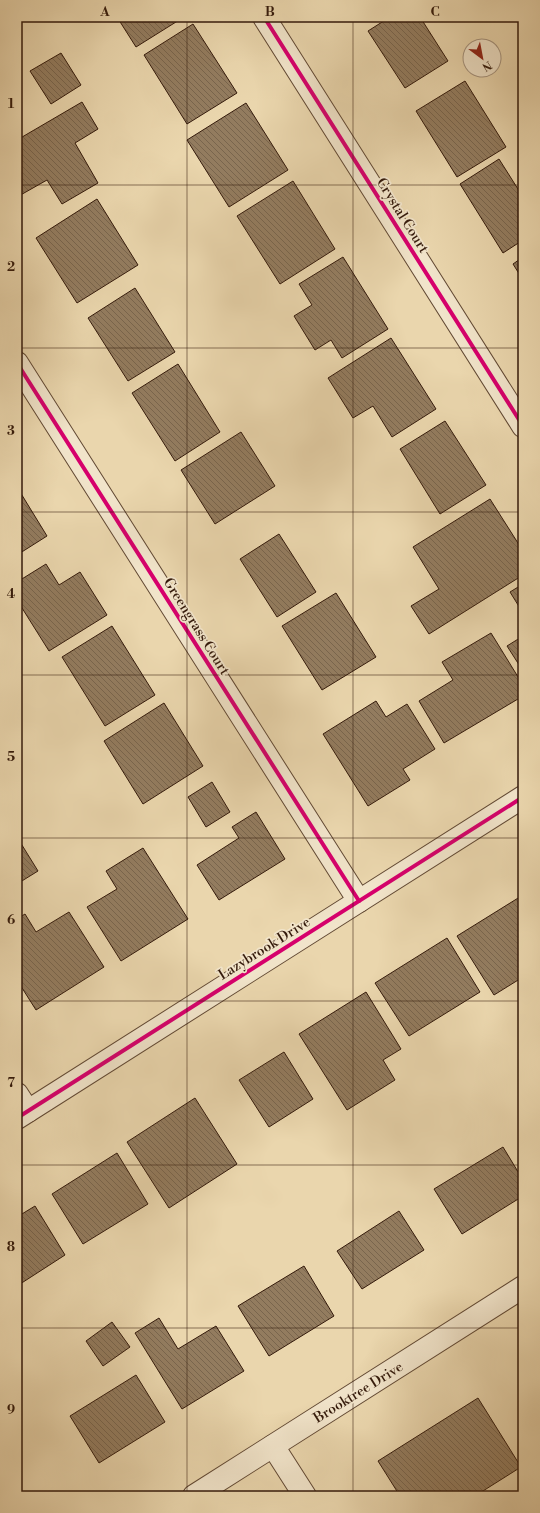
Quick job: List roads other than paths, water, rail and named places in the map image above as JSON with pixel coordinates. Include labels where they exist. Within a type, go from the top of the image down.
[{"type":"street","name":"Crystal Court","points":[[264,17],[523,426]]},
{"type":"street","name":"Greengrass Court","points":[[17,363],[359,901]]},
{"type":"street","name":"Lazybrook Drive","points":[[21,1108],[359,901],[523,797]]},
{"type":"street","name":"Brooktree Drive","points":[[194,1496],[523,1287]]},
{"type":"street","points":[[273,1446],[306,1496]]}]
